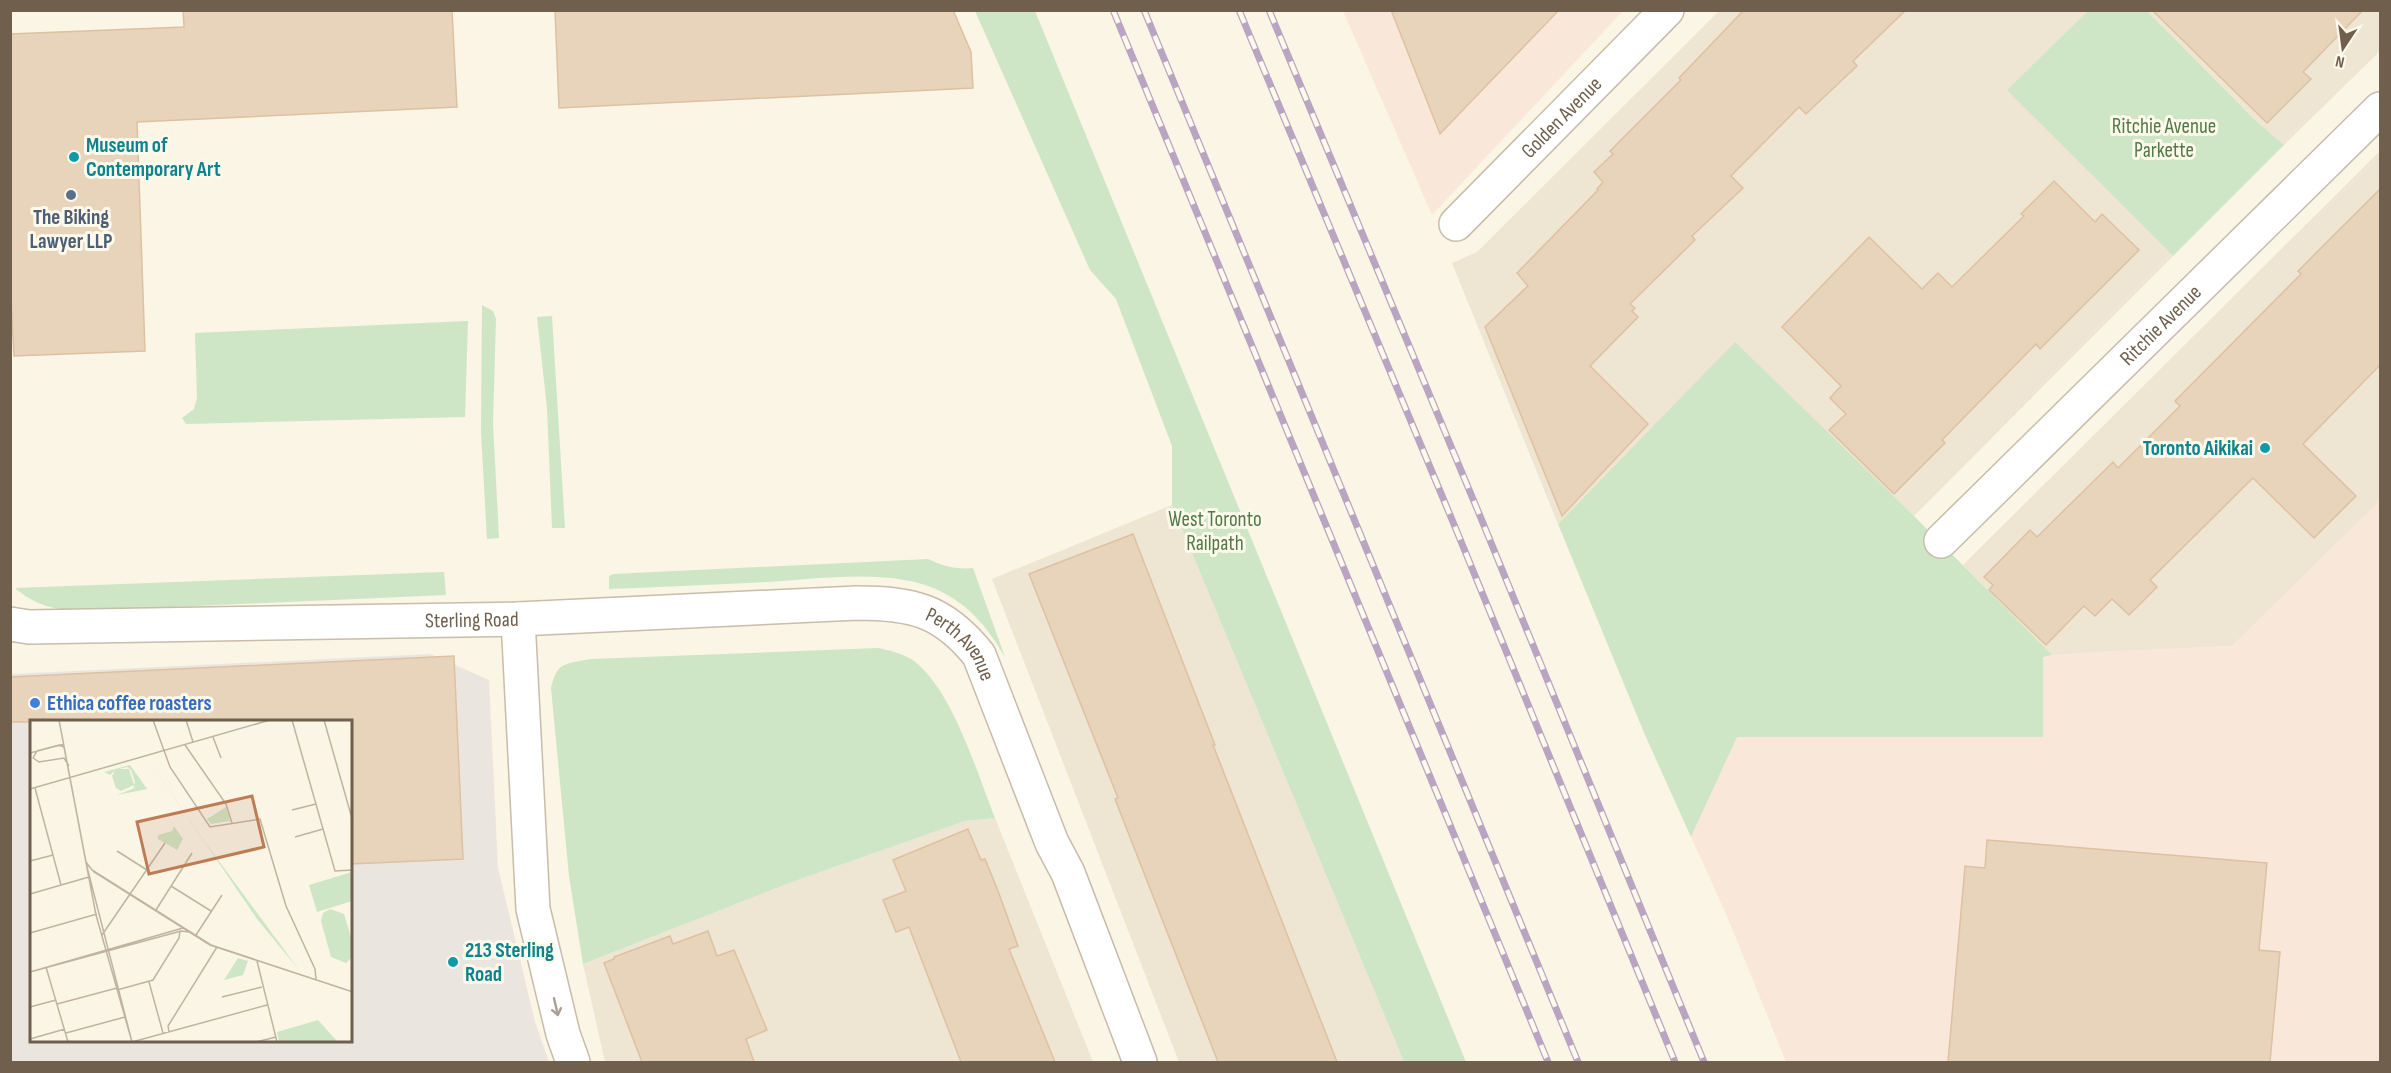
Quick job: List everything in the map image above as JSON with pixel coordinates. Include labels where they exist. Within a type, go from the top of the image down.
[{"type":"street","name":"Golden Avenue","points":[[1456,224],[1667,10]]},
{"type":"street","name":"Ritchie Avenue","points":[[1941,542],[2380,109]]},
{"type":"street","name":"Perth Avenue","points":[[518,619],[890,603],[921,609],[946,623],[969,642],[979,655],[1052,843],[1068,873],[1140,1062]]},
{"type":"street","name":"Sterling Road","points":[[10,624],[29,627],[518,619],[533,909],[563,1035],[573,1062]]},
{"type":"shaded area","points":[[1720,10],[2088,11],[2008,90],[2173,256],[1914,516],[1735,343],[1558,524],[1452,263],[1477,252]]},
{"type":"shaded area","points":[[1343,11],[1623,11],[1432,215]]},
{"type":"shaded area","points":[[2147,11],[2380,11],[2380,51],[2284,145],[2254,119]]},
{"type":"shaded area","points":[[2380,151],[2380,501],[2232,646],[2052,655],[1963,565]]},
{"type":"shaded area","points":[[2380,501],[2380,1062],[1786,1062],[1727,916],[1691,837],[1737,736],[2043,737],[2043,656],[2232,646]]},
{"type":"shaded area","points":[[1172,505],[1404,1062],[1179,1062],[992,579]]},
{"type":"shaded area","points":[[430,654],[489,680],[498,868],[535,1022],[549,1062],[11,1062],[10,674]]},
{"type":"shaded area","points":[[995,818],[1093,1062],[605,1062],[583,964],[792,882],[965,821]]},
{"type":"green space","name":"West Toronto Railpath","points":[[975,11],[1035,11],[1466,1062],[1404,1062],[1172,505],[1172,446],[1116,299],[1090,270]]},
{"type":"green space","name":"Ritchie Avenue Parkette","points":[[2088,11],[2147,11],[2254,119],[2284,145],[2173,256],[2007,90]]},
{"type":"green space","points":[[482,305],[493,311],[496,319],[493,423],[499,538],[487,539],[481,432]]},
{"type":"green space","points":[[552,316],[565,528],[552,528],[547,408],[537,317]]},
{"type":"green space","points":[[468,321],[465,417],[186,424],[182,418],[194,409],[197,398],[195,333]]},
{"type":"green space","points":[[1735,342],[1914,516],[2052,655],[2043,657],[2043,737],[1737,737],[1691,837],[1645,735],[1558,524]]},
{"type":"green space","points":[[928,559],[950,567],[973,568],[1005,657],[986,629],[954,599],[925,585],[904,580],[881,577],[834,577],[609,589],[609,576],[613,574]]},
{"type":"green space","points":[[444,572],[446,595],[82,611],[46,606],[15,588]]},
{"type":"green space","points":[[879,648],[914,661],[941,692],[972,756],[995,818],[965,821],[792,882],[583,964],[569,876],[551,688],[553,679],[560,668],[569,663],[591,659]]},
{"type":"building","points":[[183,10],[452,10],[457,107],[137,122],[145,351],[14,356],[10,280],[10,34],[184,27]]},
{"type":"building","points":[[555,10],[953,10],[971,52],[973,88],[559,108]]},
{"type":"building","points":[[1391,10],[1559,10],[1440,134]]},
{"type":"building","points":[[1744,10],[1906,10],[1853,61],[1857,66],[1806,114],[1799,107],[1731,176],[1743,188],[1692,236],[1695,240],[1630,304],[1635,308],[1632,311],[1638,317],[1590,366],[1648,424],[1562,516],[1485,327],[1528,286],[1517,273],[1598,190],[1603,182],[1594,172],[1613,154],[1610,151],[1681,80],[1679,78]]},
{"type":"building","points":[[2152,10],[2363,10],[2303,72],[2311,79],[2267,123]]},
{"type":"building","points":[[2054,181],[2095,222],[2102,214],[2139,250],[2040,349],[2036,344],[1942,440],[1945,443],[1894,494],[1829,430],[1846,414],[1830,398],[1841,386],[1782,327],[1869,237],[1922,289],[1938,273],[1952,287],[2024,216],[2021,214]]},
{"type":"building","points":[[2380,189],[2380,365],[2303,444],[2356,496],[2314,538],[2253,478],[2150,580],[2157,587],[2129,615],[2112,599],[2095,616],[2084,606],[2046,645],[1989,590],[1993,585],[1984,577],[2030,530],[2037,537],[2113,462],[2118,468],[2180,406],[2175,401],[2301,274],[2298,271]]},
{"type":"building","points":[[1133,534],[1337,1062],[1218,1062],[1115,799],[1118,798],[1029,574]]},
{"type":"building","points":[[454,656],[463,859],[352,864],[352,720],[30,720],[30,722],[10,722],[10,677]]},
{"type":"building","points":[[968,829],[981,860],[985,859],[998,891],[1018,946],[1009,949],[1055,1062],[961,1062],[909,927],[896,932],[883,900],[906,891],[893,860]]},
{"type":"building","points":[[1987,840],[2267,863],[2259,950],[2280,952],[2270,1062],[1948,1062],[1965,866],[1985,868]]},
{"type":"building","points":[[708,931],[717,956],[734,950],[767,1030],[746,1039],[754,1062],[642,1062],[604,963],[670,936],[673,944]]},
{"type":"railway","points":[[1113,10],[1548,1062]]},
{"type":"railway","points":[[1144,10],[1578,1062]]},
{"type":"railway","points":[[1239,10],[1675,1062]]},
{"type":"railway","points":[[1269,10],[1704,1062]]},
{"type":"place","name":"Museum of Contemporary Art","points":[[74,157]]},
{"type":"place","name":"The Biking Lawyer LLP","points":[[71,195]]},
{"type":"place","name":"Toronto Aikikai","points":[[2265,448]]},
{"type":"place","name":"Ethica coffee roasters","points":[[35,703]]},
{"type":"place","name":"213 Sterling Road","points":[[453,962]]}]
